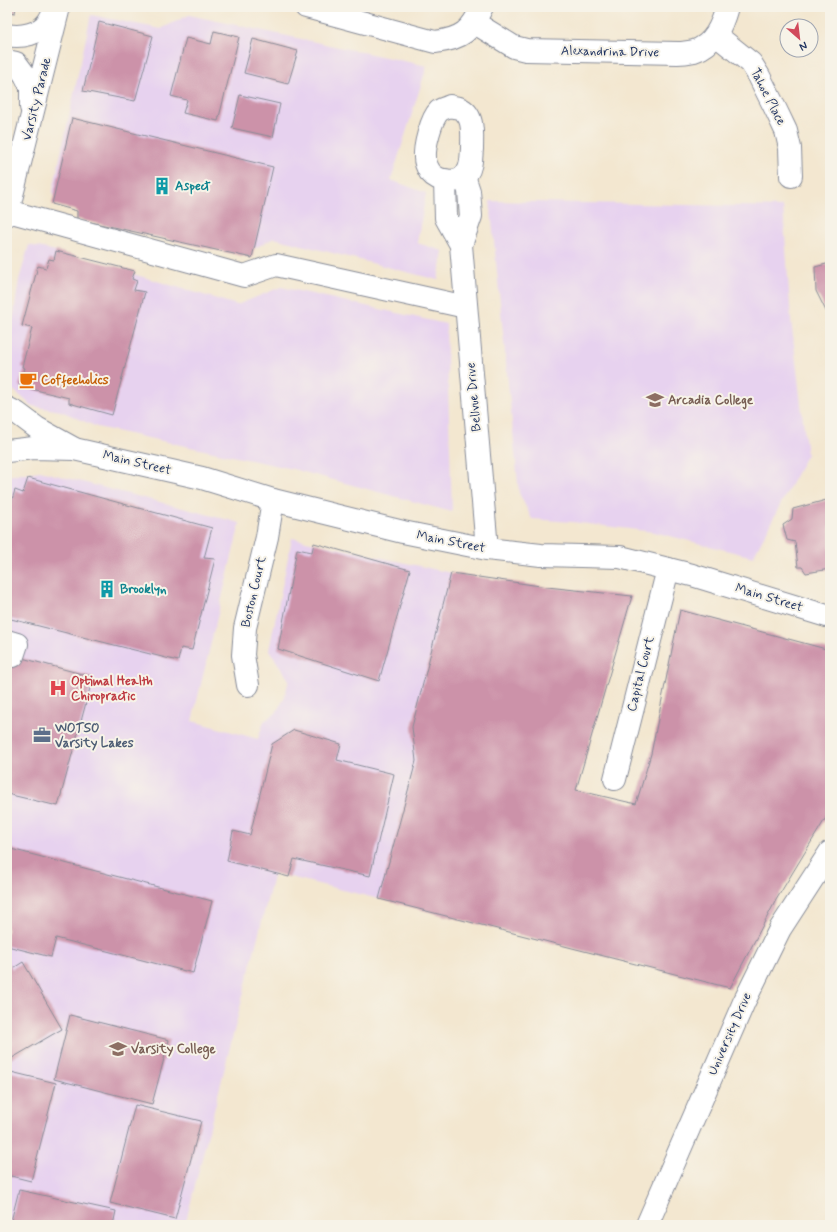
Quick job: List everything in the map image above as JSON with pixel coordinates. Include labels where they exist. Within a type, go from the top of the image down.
[{"type":"street","points":[[7,35],[15,37],[24,36],[40,29],[48,22],[56,7]]},
{"type":"street","name":"Varsity Parade","points":[[8,213],[59,7]]},
{"type":"street","points":[[306,7],[435,42],[450,40],[463,34],[479,15]]},
{"type":"street","name":"Alexandrina Drive","points":[[479,15],[514,47],[526,50],[678,53],[694,51],[706,45],[716,35],[723,22],[727,7]]},
{"type":"street","name":"Tahoe Place","points":[[716,35],[751,64],[759,76],[786,131],[790,148],[791,176]]},
{"type":"street","points":[[7,61],[16,63],[25,75],[31,87],[31,125]]},
{"type":"street","name":"Bellvue Drive","points":[[454,178],[469,190],[471,216],[461,245],[487,549]]},
{"type":"street","points":[[8,213],[244,276],[276,265],[466,307]]},
{"type":"street","points":[[7,408],[17,413],[37,428],[74,449]]},
{"type":"street","points":[[7,452],[34,448],[74,449]]},
{"type":"street","name":"Main Street","points":[[74,449],[202,478],[273,500],[403,532],[487,549],[541,554],[620,557],[692,575],[830,617]]},
{"type":"street","name":"Boston Court","points":[[248,685],[243,655],[246,628],[273,500]]},
{"type":"street","name":"Capital Court","points":[[615,779],[668,569]]},
{"type":"street","name":"University Drive","points":[[647,1225],[744,1002],[760,969],[780,929],[830,852]]},
{"type":"street","name":"University Drive","points":[[659,1225],[754,1009],[784,947],[815,893],[830,873]]},
{"type":"shaded area","points":[[91,15],[161,29],[189,15],[427,66],[391,180],[426,193],[417,243],[443,251],[438,280],[274,238],[244,254],[52,195]]},
{"type":"shaded area","name":"Arcadia College","points":[[490,201],[783,207],[791,320],[807,454],[753,557],[654,532],[572,522],[532,519],[519,493]]},
{"type":"shaded area","points":[[29,245],[56,251],[237,305],[281,287],[446,324],[452,512],[293,469],[97,427],[61,411],[32,406],[11,388],[7,361],[19,280]]},
{"type":"shaded area","points":[[40,471],[240,523],[192,721],[258,739],[264,721],[276,713],[284,699],[289,680],[269,650],[292,538],[451,573],[412,726],[416,761],[379,899],[274,873],[185,1225],[7,1225],[7,476]]},
{"type":"building","points":[[7,7],[16,7],[15,13],[7,11]]},
{"type":"building","points":[[99,22],[153,36],[135,101],[83,91]]},
{"type":"building","points":[[214,31],[239,37],[218,121],[183,113],[187,100],[171,96],[186,38],[211,44]]},
{"type":"building","points":[[253,39],[298,51],[288,84],[244,73]]},
{"type":"building","points":[[240,95],[280,104],[273,137],[232,128]]},
{"type":"building","name":"Aspect","points":[[72,118],[273,167],[252,258],[77,219],[77,211],[52,204]]},
{"type":"building","points":[[56,251],[135,271],[132,279],[137,281],[134,290],[145,292],[112,415],[69,403],[69,398],[19,386],[25,368],[22,367],[32,328],[22,326],[38,266],[46,268],[49,259],[54,260]]},
{"type":"building","points":[[830,263],[830,319],[816,291],[815,267]]},
{"type":"building","name":"Brooklyn","points":[[28,478],[212,528],[204,558],[215,559],[192,650],[181,648],[178,661],[7,618],[7,502],[11,503],[15,490],[23,493]]},
{"type":"building","points":[[830,499],[830,569],[806,573],[802,567],[798,567],[795,542],[787,540],[783,525],[792,519],[793,509]]},
{"type":"building","points":[[314,543],[410,570],[379,681],[278,649],[297,549],[312,552]]},
{"type":"building","points":[[451,573],[547,587],[632,596],[576,790],[636,804],[651,754],[680,610],[826,649],[830,652],[830,811],[776,900],[730,988],[379,899],[416,761],[412,727]]},
{"type":"building","name":"WOTSO Varsity Lakes","points":[[7,654],[93,677],[58,806],[7,794]]},
{"type":"building","points":[[294,730],[341,744],[337,760],[394,774],[370,876],[294,859],[289,877],[227,861],[233,831],[250,835],[272,744]]},
{"type":"building","points":[[7,848],[212,901],[193,973],[56,938],[51,957],[7,946]]},
{"type":"building","points":[[7,959],[12,969],[23,962],[62,1029],[7,1061]]},
{"type":"building","points":[[70,1015],[169,1040],[152,1104],[54,1079]]},
{"type":"building","points":[[7,1071],[56,1083],[31,1181],[7,1175]]},
{"type":"building","points":[[135,1105],[201,1121],[175,1219],[110,1203]]},
{"type":"building","points":[[19,1190],[116,1211],[113,1225],[10,1225]]},
{"type":"place","name":"Aspect","points":[[162,186]]},
{"type":"place","name":"Coffeeholics","points":[[28,380]]},
{"type":"place","name":"Arcadia College","points":[[655,400]]},
{"type":"place","name":"Brooklyn","points":[[107,589]]},
{"type":"place","name":"Optimal Health Chiropractic","points":[[58,688]]},
{"type":"place","name":"WOTSO Varsity Lakes","points":[[42,735]]},
{"type":"place","name":"Varsity College","points":[[118,1049]]}]
